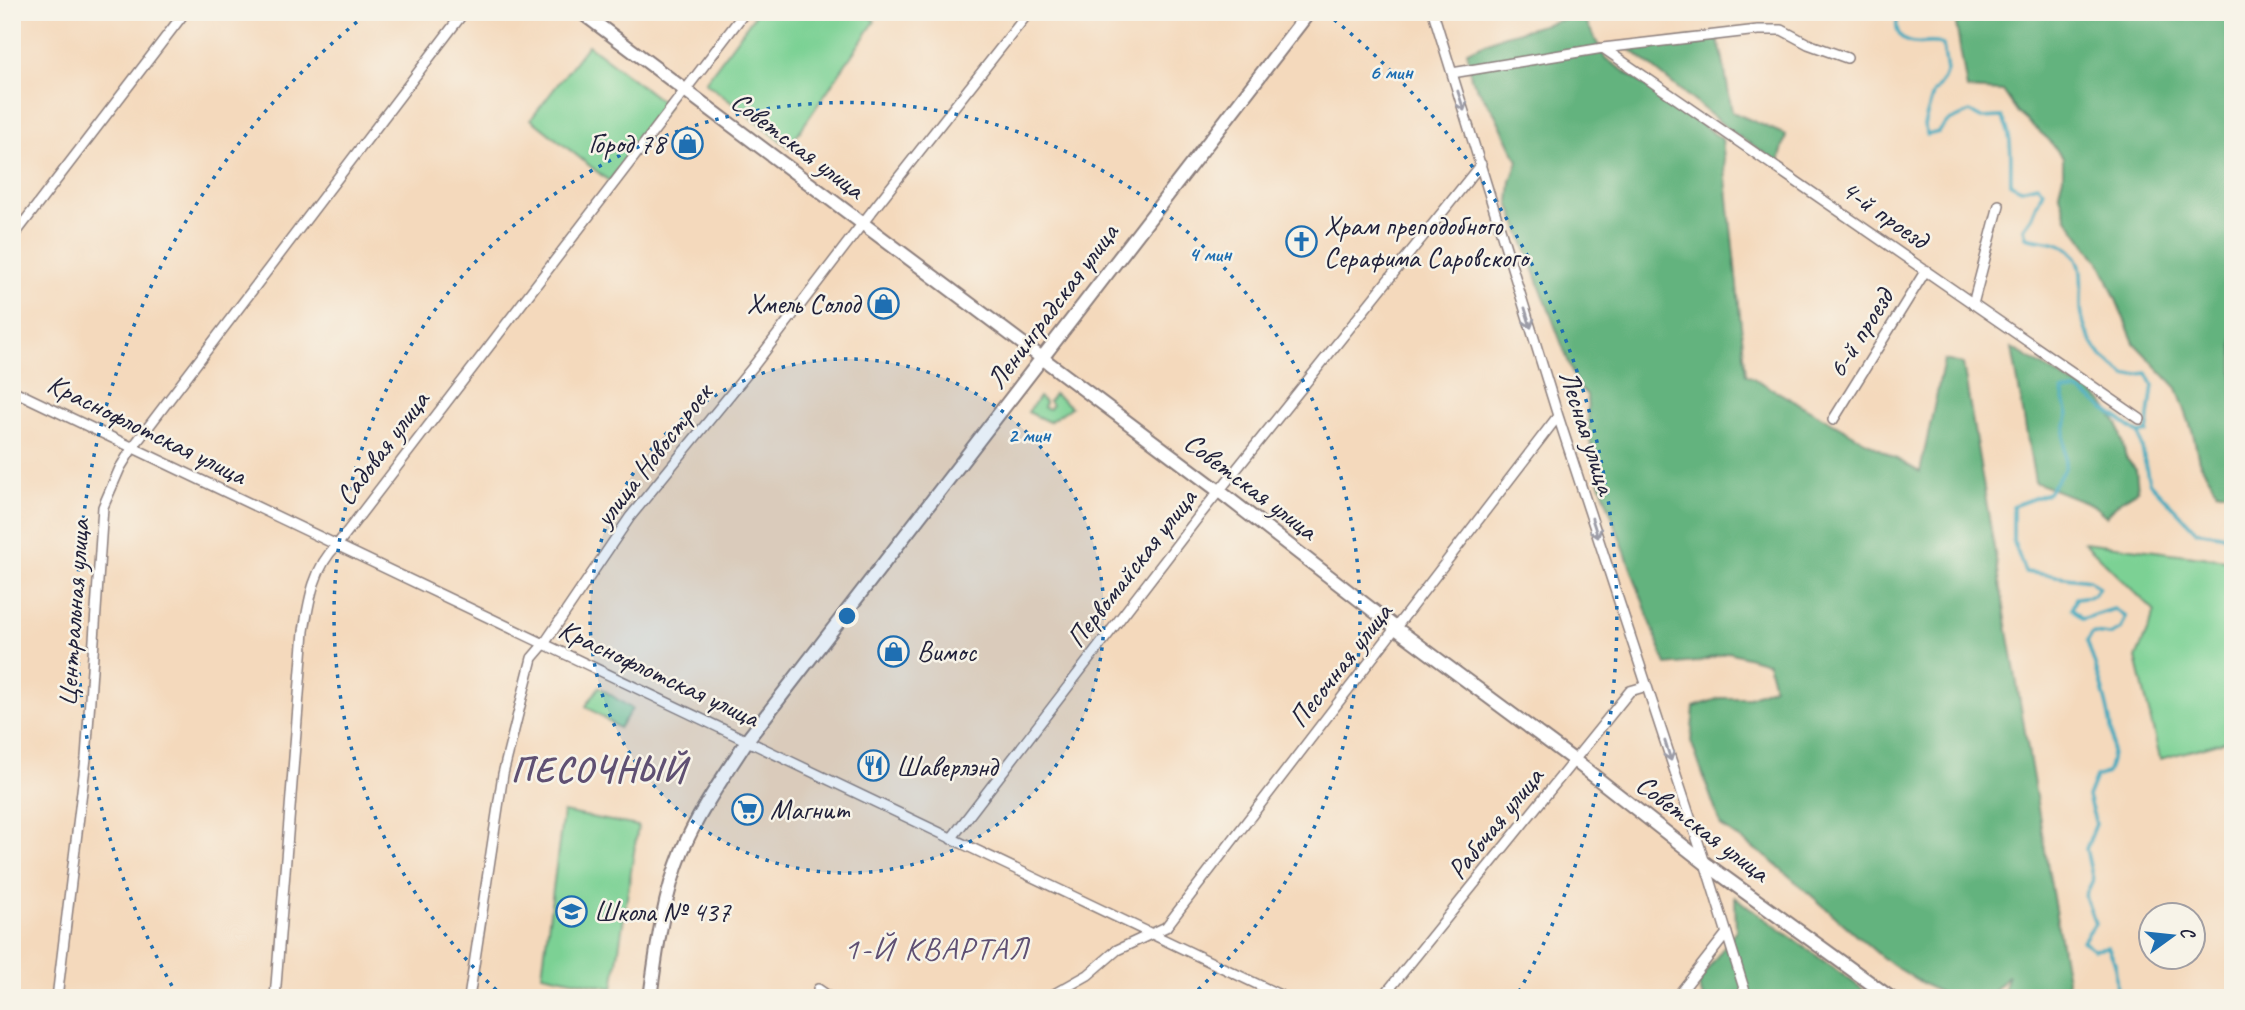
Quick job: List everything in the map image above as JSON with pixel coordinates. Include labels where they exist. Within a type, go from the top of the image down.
[{"type":"main road","name":"Советская улица","points":[[581,12],[1219,491],[1705,863],[1891,998]]},
{"type":"main road","name":"Ленинградская улица","points":[[650,998],[665,904],[682,851],[702,811],[748,739],[1309,12]]},
{"type":"street","points":[[12,238],[185,12]]},
{"type":"street","name":"Центральная улица","points":[[57,998],[86,758],[103,508],[120,468],[133,447],[464,12]]},
{"type":"street","name":"Садовая улица","points":[[275,998],[304,631],[310,598],[326,555],[337,545],[745,12]]},
{"type":"street","name":"улица Новостроек","points":[[469,998],[503,774],[532,658],[630,517],[752,368],[1029,12]]},
{"type":"street","name":"Лесная улица","points":[[1433,12],[1558,416],[1747,998]]},
{"type":"street","points":[[1452,73],[1603,48],[1758,30],[1782,30],[1808,44],[1847,58]]},
{"type":"street","name":"4-й проезд","points":[[1603,48],[2140,419]]},
{"type":"street","name":"Первомайская улица","points":[[951,839],[1219,491],[1481,164]]},
{"type":"street","points":[[1973,304],[1999,205]]},
{"type":"street","name":"6-й проезд","points":[[1833,420],[1926,270]]},
{"type":"street","name":"Краснофлотская улица","points":[[12,390],[1286,998]]},
{"type":"street","name":"Песочная улица","points":[[1047,998],[1088,975],[1118,950],[1166,927],[1558,416]]},
{"type":"street","name":"Рабочая улица","points":[[1382,998],[1630,691],[1647,686]]},
{"type":"street","points":[[1676,998],[1727,933]]},
{"type":"street","points":[[818,989],[831,998]]},
{"type":"green space","points":[[757,12],[864,12],[875,21],[789,147],[705,82]]},
{"type":"green space","points":[[1954,12],[2233,12],[2233,492],[2218,492],[2199,461],[2193,433],[2177,388],[2134,343],[2103,268],[2067,218],[2059,192],[2063,177],[2063,158],[2048,139],[2019,114],[2003,91],[1967,89]]},
{"type":"green space","points":[[1582,14],[1605,58],[1722,139],[1746,374],[1920,472],[1944,360],[1963,364],[2070,998],[2001,998],[2009,975],[1990,994],[1981,998],[1951,998],[1885,960],[1772,861],[1721,826],[1691,741],[1694,707],[1720,698],[1747,698],[1774,687],[1768,663],[1729,652],[1697,662],[1666,665],[1596,472],[1589,434],[1587,395],[1577,385],[1509,203],[1511,181],[1518,161],[1495,114],[1471,79],[1467,51],[1502,36]]},
{"type":"green space","points":[[1716,36],[1722,54],[1732,112],[1786,135],[1779,162],[1732,132],[1625,45]]},
{"type":"green space","points":[[588,45],[668,106],[609,181],[531,119]]},
{"type":"green space","points":[[2012,348],[2071,383],[2081,385],[2103,402],[2118,426],[2126,458],[2136,470],[2138,490],[2120,501],[2106,516],[2093,505],[2035,482]]},
{"type":"green space","points":[[1054,394],[1071,407],[1049,422],[1028,412],[1039,397],[1045,402],[1044,408],[1050,409],[1052,405],[1049,401]]},
{"type":"green space","points":[[2084,542],[2233,561],[2233,739],[2160,759],[2136,658],[2155,612]]},
{"type":"green space","points":[[599,687],[632,709],[619,728],[586,706]]},
{"type":"green space","points":[[563,812],[638,826],[613,988],[542,974]]},
{"type":"green space","points":[[1735,897],[1875,998],[1703,998],[1698,983],[1736,930]]},
{"type":"waterway","points":[[1900,12],[1897,27],[1900,36],[1908,42],[1943,45],[1947,71],[1933,94],[1924,125],[1927,135],[1939,132],[1947,122],[1970,112],[1981,118],[2002,117],[2010,141],[2011,184],[2021,189],[2037,185],[2043,190],[2032,217],[2024,228],[2026,237],[2056,243],[2072,252],[2080,266],[2083,321],[2095,347],[2126,376],[2147,373],[2153,385],[2147,432],[2139,434],[2080,391],[2062,391],[2068,416],[2064,436],[2065,468],[2048,493],[2013,506],[2013,540],[2025,572],[2090,580],[2099,588],[2093,596],[2076,598],[2072,608],[2082,619],[2114,609],[2126,617],[2121,629],[2110,635],[2093,633],[2087,641],[2107,707],[2112,743],[2107,773],[2096,777],[2088,797],[2096,824],[2086,849],[2093,880],[2085,896],[2095,923],[2083,941],[2093,949],[2108,947],[2115,963],[2117,991],[2096,998]]},
{"type":"waterway","points":[[2139,434],[2149,482],[2196,531],[2233,537]]},
{"type":"place","name":"Город 78","points":[[688,143]]},
{"type":"place","name":"Храм преподобного Серафима Саровского","points":[[1301,241]]},
{"type":"place","name":"Хмель Солод","points":[[883,303]]},
{"type":"place","name":"Вимос","points":[[894,651]]},
{"type":"place","name":"Шаверлэнд","points":[[873,766]]},
{"type":"place","name":"Магнит","points":[[747,809]]},
{"type":"place","name":"Школа № 437","points":[[571,911]]},
{"type":"district","name":"ПЕСОЧНЫЙ","points":[[599,769]]},
{"type":"district","name":"1-Й КВАРТАЛ","points":[[937,948]]}]
